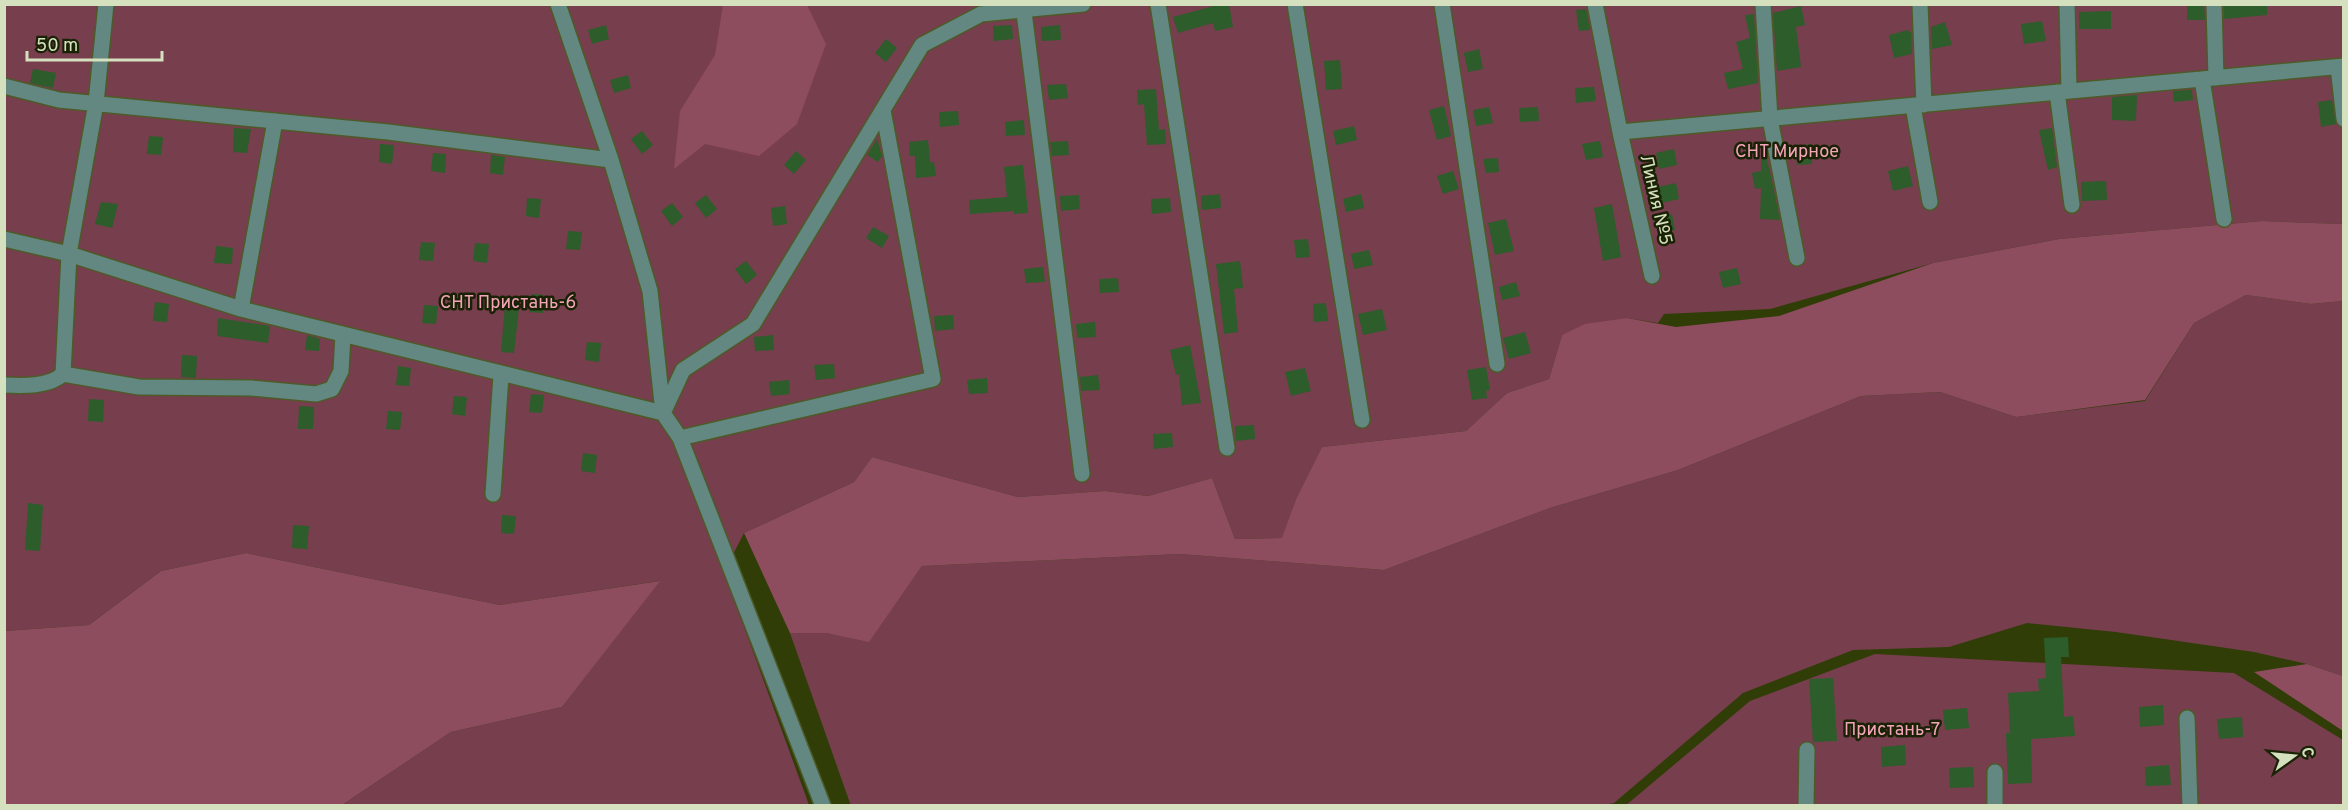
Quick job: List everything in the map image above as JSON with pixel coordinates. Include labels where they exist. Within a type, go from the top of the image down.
[{"type":"street","points":[[4,385],[42,383],[56,380],[63,374],[69,254],[96,103],[106,4]]},
{"type":"street","points":[[558,4],[611,160],[650,291],[663,413],[680,438],[823,806]]},
{"type":"street","points":[[663,413],[683,370],[753,324],[922,45],[981,9],[1024,12],[1083,4]]},
{"type":"street","points":[[1158,4],[1227,448]]},
{"type":"street","points":[[1295,4],[1362,420]]},
{"type":"street","points":[[1442,4],[1497,364]]},
{"type":"street","name":"Линия №5","points":[[1595,4],[1652,276]]},
{"type":"street","points":[[1763,4],[1770,119],[1797,258]]},
{"type":"street","points":[[1920,4],[1918,105],[1930,202]]},
{"type":"street","points":[[2067,4],[2063,92],[2072,205]]},
{"type":"street","points":[[2214,4],[2209,79],[2224,219]]},
{"type":"street","points":[[1024,12],[1082,474]]},
{"type":"street","points":[[1620,132],[2341,67],[2343,119]]},
{"type":"street","points":[[4,86],[59,100],[388,132],[611,160]]},
{"type":"street","points":[[680,438],[933,379],[883,110]]},
{"type":"street","points":[[241,309],[275,121]]},
{"type":"street","points":[[4,239],[69,254],[241,309],[501,375],[663,413]]},
{"type":"street","points":[[63,374],[139,387],[251,388],[316,394],[332,389],[341,371],[343,335]]},
{"type":"street","points":[[493,494],[501,375]]},
{"type":"street","points":[[2187,718],[2190,806]]},
{"type":"street","points":[[1806,806],[1808,750]]},
{"type":"street","points":[[1995,772],[1995,806]]},
{"type":"green space","name":"СНТ Пристань-6","points":[[5,5],[2343,5],[2343,224],[2262,221],[2059,239],[1933,263],[1770,309],[1664,314],[1658,323],[1627,318],[1562,335],[1549,379],[1507,393],[1466,431],[1322,447],[1296,499],[1283,538],[1235,539],[1212,478],[1148,496],[1105,491],[1018,497],[872,457],[854,482],[744,533],[724,572],[809,805],[342,805],[451,732],[562,707],[659,581],[500,605],[246,553],[161,571],[89,625],[5,631]]},
{"type":"green space","points":[[2246,295],[2311,304],[2343,301],[2343,676],[2307,664],[2254,652],[2116,632],[2027,623],[1949,647],[1853,650],[1743,693],[1614,803],[1605,805],[851,806],[790,633],[826,633],[869,641],[922,566],[1180,554],[1384,570],[1550,508],[1678,470],[1861,396],[1940,392],[2016,417],[2145,401],[2194,323]]},
{"type":"green space","name":"Пристань-7","points":[[1875,654],[2234,673],[2343,740],[2343,805],[1625,806],[1750,701]]},
{"type":"shaded area","points":[[723,5],[807,5],[826,44],[797,124],[759,156],[705,144],[674,169],[680,111],[715,55]]},
{"type":"shaded area","points":[[2262,221],[2343,224],[2343,301],[2311,304],[2246,295],[2194,323],[2145,400],[2016,417],[1940,392],[1861,396],[1678,470],[1550,508],[1384,570],[1180,554],[922,566],[869,642],[826,633],[790,633],[744,533],[854,482],[872,457],[1018,497],[1105,491],[1148,496],[1212,478],[1235,539],[1282,538],[1296,499],[1322,447],[1466,431],[1507,393],[1549,379],[1562,335],[1585,324],[1627,318],[1676,327],[1779,316],[1933,263],[2059,239]]},
{"type":"shaded area","points":[[246,553],[500,605],[660,581],[562,707],[451,732],[342,805],[5,805],[5,631],[89,625],[161,571]]},
{"type":"shaded area","points":[[2307,664],[2343,676],[2343,731],[2254,672]]},
{"type":"building","points":[[1221,4],[1229,4],[1233,27],[1215,31],[1213,23],[1178,33],[1173,17]]},
{"type":"building","points":[[2187,4],[2204,4],[2205,20],[2187,20]]},
{"type":"building","points":[[2224,4],[2267,4],[2267,15],[2224,19]]},
{"type":"building","points":[[1801,6],[1805,25],[1796,27],[1801,67],[1777,71],[1773,13]]},
{"type":"building","points":[[1586,9],[1590,30],[1579,31],[1576,10]]},
{"type":"building","points":[[2111,11],[2111,29],[2079,29],[2079,12]]},
{"type":"building","points":[[1754,14],[1758,83],[1728,89],[1724,73],[1743,69],[1736,42],[1750,38],[1745,15]]},
{"type":"building","points":[[2042,21],[2046,41],[2024,44],[2021,24]]},
{"type":"building","points":[[1945,22],[1952,45],[1932,49],[1931,27]]},
{"type":"building","points":[[606,25],[609,39],[592,44],[588,30]]},
{"type":"building","points":[[1012,25],[1013,39],[994,41],[993,26]]},
{"type":"building","points":[[1060,25],[1061,40],[1042,41],[1041,27]]},
{"type":"building","points":[[1908,30],[1911,33],[1912,54],[1894,58],[1889,35]]},
{"type":"building","points":[[886,39],[897,48],[886,62],[875,53]]},
{"type":"building","points":[[1479,49],[1483,69],[1468,72],[1464,53]]},
{"type":"building","points":[[1340,60],[1342,89],[1326,90],[1324,61]]},
{"type":"building","points":[[33,69],[56,73],[53,88],[30,83]]},
{"type":"building","points":[[628,75],[631,88],[614,93],[610,80]]},
{"type":"building","points":[[1066,84],[1068,98],[1049,100],[1047,85]]},
{"type":"building","points":[[1594,87],[1596,101],[1576,103],[1575,88]]},
{"type":"building","points":[[1156,89],[1159,130],[1165,129],[1166,144],[1147,145],[1144,104],[1138,105],[1137,90]]},
{"type":"building","points":[[2192,90],[2193,100],[2174,102],[2173,91]]},
{"type":"building","points":[[2137,95],[2136,121],[2112,120],[2112,97]]},
{"type":"building","points":[[2332,100],[2336,124],[2321,127],[2318,102]]},
{"type":"building","points":[[1444,106],[1451,136],[1437,140],[1429,110]]},
{"type":"building","points":[[1489,107],[1493,123],[1476,126],[1473,110]]},
{"type":"building","points":[[1538,107],[1539,121],[1520,122],[1519,108]]},
{"type":"building","points":[[958,111],[959,125],[940,127],[939,112]]},
{"type":"building","points":[[1024,120],[1025,135],[1006,136],[1005,122]]},
{"type":"building","points":[[1354,126],[1357,140],[1336,145],[1333,131]]},
{"type":"building","points":[[234,128],[251,129],[247,153],[233,152]]},
{"type":"building","points":[[2052,128],[2057,167],[2048,170],[2039,130]]},
{"type":"building","points":[[642,131],[653,145],[642,154],[631,139]]},
{"type":"building","points":[[149,136],[163,137],[161,155],[147,154]]},
{"type":"building","points":[[877,139],[882,156],[878,162],[867,155]]},
{"type":"building","points":[[928,140],[930,162],[934,162],[936,176],[916,178],[915,156],[910,156],[909,142]]},
{"type":"building","points":[[1068,141],[1069,155],[1052,156],[1050,142]]},
{"type":"building","points":[[1600,141],[1603,157],[1586,160],[1582,144]]},
{"type":"building","points":[[380,144],[394,145],[392,164],[379,162]]},
{"type":"building","points":[[1811,144],[1812,164],[1797,165],[1795,146]]},
{"type":"building","points":[[1674,149],[1677,165],[1659,169],[1656,153]]},
{"type":"building","points":[[796,151],[806,160],[794,174],[784,165]]},
{"type":"building","points":[[433,153],[446,154],[445,173],[431,171]]},
{"type":"building","points":[[491,155],[505,157],[503,175],[490,173]]},
{"type":"building","points":[[1766,156],[1780,220],[1760,219],[1761,188],[1755,189],[1752,173],[1761,171],[1761,157]]},
{"type":"building","points":[[1498,158],[1499,172],[1486,173],[1483,159]]},
{"type":"building","points":[[1023,165],[1028,213],[1014,214],[1014,211],[970,214],[969,200],[1007,197],[1004,167]]},
{"type":"building","points":[[1908,166],[1913,186],[1893,191],[1888,171]]},
{"type":"building","points":[[1453,171],[1459,189],[1443,194],[1437,176]]},
{"type":"building","points":[[2106,181],[2107,200],[2082,201],[2081,182]]},
{"type":"building","points":[[1676,183],[1679,199],[1661,203],[1658,187]]},
{"type":"building","points":[[1220,194],[1221,208],[1202,210],[1201,196]]},
{"type":"building","points":[[1361,194],[1364,208],[1346,212],[1343,199]]},
{"type":"building","points":[[706,195],[717,209],[706,218],[695,203]]},
{"type":"building","points":[[1079,195],[1080,209],[1061,211],[1060,196]]},
{"type":"building","points":[[527,198],[541,199],[539,218],[526,216]]},
{"type":"building","points":[[1170,198],[1171,212],[1152,214],[1151,199]]},
{"type":"building","points":[[101,202],[118,204],[112,228],[95,224]]},
{"type":"building","points":[[672,203],[683,217],[672,226],[661,211]]},
{"type":"building","points":[[1612,204],[1621,257],[1603,261],[1594,208]]},
{"type":"building","points":[[785,206],[787,224],[773,226],[771,208]]},
{"type":"building","points":[[1672,214],[1675,230],[1658,234],[1654,218]]},
{"type":"building","points":[[1506,219],[1514,251],[1495,255],[1488,223]]},
{"type":"building","points":[[873,227],[889,236],[882,248],[866,238]]},
{"type":"building","points":[[568,231],[582,232],[580,250],[566,249]]},
{"type":"building","points":[[1308,239],[1310,257],[1296,258],[1294,240]]},
{"type":"building","points":[[421,242],[435,243],[433,261],[419,260]]},
{"type":"building","points":[[475,243],[489,244],[487,263],[473,261]]},
{"type":"building","points":[[216,246],[233,248],[232,264],[214,263]]},
{"type":"building","points":[[1369,250],[1373,265],[1354,269],[1351,254]]},
{"type":"building","points":[[746,261],[757,275],[746,284],[735,269]]},
{"type":"building","points":[[1240,261],[1243,288],[1234,289],[1238,332],[1224,334],[1216,264]]},
{"type":"building","points":[[1043,267],[1045,282],[1026,283],[1024,269]]},
{"type":"building","points":[[1737,268],[1741,284],[1723,288],[1719,272]]},
{"type":"building","points":[[1118,278],[1119,292],[1100,293],[1099,279]]},
{"type":"building","points":[[1516,282],[1520,296],[1502,300],[1499,287]]},
{"type":"building","points":[[531,294],[544,295],[543,313],[529,312]]},
{"type":"building","points":[[155,302],[169,304],[167,322],[153,321]]},
{"type":"building","points":[[1326,303],[1328,321],[1314,322],[1313,304]]},
{"type":"building","points":[[424,305],[438,306],[436,324],[422,323]]},
{"type":"building","points":[[505,305],[519,308],[514,353],[501,352]]},
{"type":"building","points":[[1382,309],[1387,330],[1363,335],[1358,314]]},
{"type":"building","points":[[953,315],[954,329],[935,331],[934,316]]},
{"type":"building","points":[[218,318],[270,326],[268,343],[217,336]]},
{"type":"building","points":[[1095,322],[1096,337],[1077,338],[1076,324]]},
{"type":"building","points":[[1525,332],[1531,353],[1509,359],[1503,338]]},
{"type":"building","points":[[307,335],[320,339],[319,351],[305,350]]},
{"type":"building","points":[[773,335],[774,350],[755,351],[754,337]]},
{"type":"building","points":[[587,342],[601,343],[599,362],[585,360]]},
{"type":"building","points":[[1190,345],[1201,403],[1182,405],[1179,374],[1176,375],[1170,350]]},
{"type":"building","points":[[182,355],[197,356],[196,378],[181,377]]},
{"type":"building","points":[[834,364],[835,378],[816,380],[814,365]]},
{"type":"building","points":[[398,366],[411,368],[409,386],[396,385]]},
{"type":"building","points":[[1486,367],[1490,390],[1486,391],[1487,398],[1472,400],[1467,370]]},
{"type":"building","points":[[1305,368],[1311,391],[1291,396],[1285,372]]},
{"type":"building","points":[[1098,375],[1100,390],[1081,391],[1080,377]]},
{"type":"building","points":[[987,378],[988,393],[969,394],[967,380]]},
{"type":"building","points":[[789,380],[790,394],[771,396],[769,382]]},
{"type":"building","points":[[531,394],[544,395],[542,413],[529,412]]},
{"type":"building","points":[[454,396],[467,397],[465,416],[452,414]]},
{"type":"building","points":[[89,399],[104,400],[103,422],[88,421]]},
{"type":"building","points":[[299,406],[314,407],[313,429],[298,429]]},
{"type":"building","points":[[388,411],[402,412],[400,430],[386,429]]},
{"type":"building","points":[[1254,425],[1255,439],[1236,441],[1235,426]]},
{"type":"building","points":[[1172,433],[1173,447],[1154,449],[1153,434]]},
{"type":"building","points":[[583,453],[597,455],[595,473],[581,471]]},
{"type":"building","points":[[28,503],[43,505],[40,551],[25,550]]},
{"type":"building","points":[[502,515],[516,516],[514,534],[501,533]]},
{"type":"building","points":[[293,525],[309,526],[307,549],[292,548]]},
{"type":"building","points":[[2068,637],[2069,657],[2061,657],[2064,717],[2073,716],[2075,736],[2031,739],[2032,783],[2008,784],[2006,733],[2010,733],[2008,693],[2039,691],[2038,679],[2046,678],[2044,638]]},
{"type":"building","points":[[1833,678],[1837,741],[1813,742],[1809,679]]},
{"type":"building","points":[[2163,705],[2164,725],[2140,727],[2139,707]]},
{"type":"building","points":[[1967,708],[1969,728],[1945,730],[1943,710]]},
{"type":"building","points":[[2242,717],[2243,737],[2219,739],[2217,719]]},
{"type":"building","points":[[1905,745],[1906,765],[1882,767],[1881,747]]},
{"type":"building","points":[[2169,765],[2171,785],[2146,786],[2145,767]]},
{"type":"building","points":[[1973,767],[1974,787],[1950,788],[1949,768]]},
{"type":"park label","name":"СНТ Мирное","points":[[1787,152]]}]
